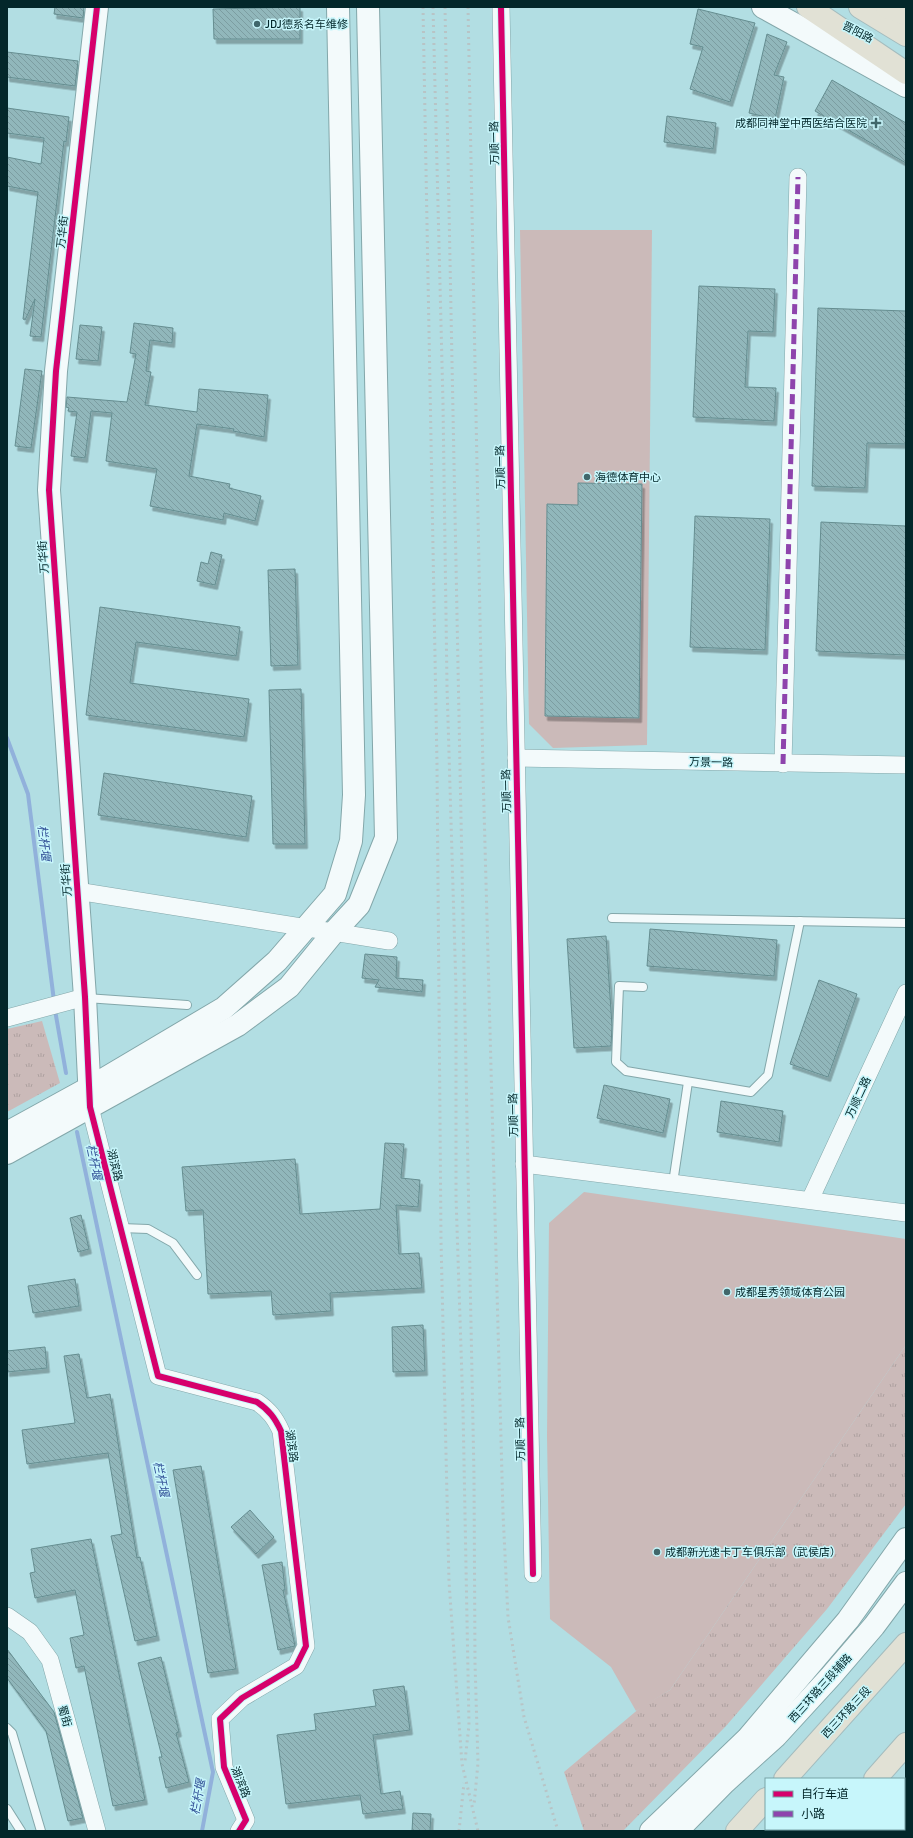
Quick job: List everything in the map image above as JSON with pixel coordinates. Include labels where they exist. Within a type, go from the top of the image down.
[{"type":"highway","name":"晋阳路","points":[[809,7],[903,38]]},
{"type":"highway","points":[[809,7],[906,72]]},
{"type":"highway","name":"晋阳路","points":[[860,7],[903,38]]},
{"type":"highway","points":[[887,7],[903,38]]},
{"type":"highway","name":"西三环路三段","points":[[785,1778],[860,1697],[906,1644]]},
{"type":"highway","points":[[876,1778],[906,1744]]},
{"type":"highway","points":[[737,1831],[765,1800]]},
{"type":"street","name":"万华街","points":[[90,1098],[85,998],[49,490],[56,371],[97,7]]},
{"type":"street","points":[[7,1153],[224,1008],[277,962],[335,894],[351,841],[354,795],[338,7]]},
{"type":"street","points":[[7,1132],[90,1098],[238,1025],[289,987],[334,932],[359,905],[386,838],[368,7]]},
{"type":"street","name":"万顺一路","points":[[501,7],[533,1574]]},
{"type":"street","points":[[762,7],[906,86]]},
{"type":"street","points":[[783,764],[798,177]]},
{"type":"street","name":"万景一路","points":[[516,758],[783,764],[906,765]]},
{"type":"street","points":[[77,891],[389,941]]},
{"type":"street","name":"万顺二路","points":[[810,1200],[906,993]]},
{"type":"street","points":[[7,1018],[85,998]]},
{"type":"street","name":"湖滨路","points":[[90,1098],[158,1376],[257,1402],[268,1409],[276,1419],[281,1431],[306,1646],[296,1666],[242,1698],[220,1719],[224,1767],[246,1820],[239,1831]]},
{"type":"street","points":[[524,1164],[906,1213]]},
{"type":"street","points":[[651,1831],[747,1739],[848,1620],[906,1539]]},
{"type":"street","name":"西三环路三段辅路","points":[[677,1831],[724,1784],[776,1736],[874,1626],[906,1583]]},
{"type":"street","name":"蜀街","points":[[7,1616],[30,1632],[50,1660],[97,1831]]},
{"type":"lane","points":[[612,918],[906,923]]},
{"type":"lane","points":[[643,987],[619,986],[616,1062],[626,1071],[751,1092],[768,1075],[800,921]]},
{"type":"lane","points":[[85,998],[187,1005]]},
{"type":"lane","points":[[673,1183],[688,1082]]},
{"type":"lane","points":[[121,1228],[148,1229],[173,1243],[197,1274]]},
{"type":"lane","points":[[7,1728],[12,1733],[41,1831]]},
{"type":"lane","points":[[7,1810],[21,1831]]},
{"type":"green space","name":"海德体育中心","points":[[520,230],[652,230],[647,745],[553,748],[529,724]]},
{"type":"green space","points":[[42,1021],[60,1083],[7,1112],[7,1029]]},
{"type":"green space","name":"成都星秀领域体育公园","points":[[584,1192],[906,1239],[906,1345],[670,1690],[636,1711],[611,1667],[550,1619],[547,1436],[549,1223]]},
{"type":"green space","points":[[906,1345],[906,1504],[827,1609],[726,1726],[623,1831],[584,1831],[564,1772],[641,1707],[670,1690]]},
{"type":"building","points":[[55,7],[84,7],[83,18],[54,14]]},
{"type":"building","name":"JDJ德系名车维修","points":[[300,7],[300,39],[214,39],[213,9]]},
{"type":"building","points":[[698,9],[755,23],[730,102],[690,89],[703,47],[690,44]]},
{"type":"building","points":[[767,34],[787,42],[774,75],[784,77],[775,119],[749,113]]},
{"type":"building","points":[[7,52],[78,61],[75,86],[7,77]]},
{"type":"building","points":[[832,80],[906,123],[906,163],[815,111]]},
{"type":"building","points":[[7,108],[69,117],[66,142],[64,141],[41,337],[30,336],[35,299],[25,320],[23,319],[38,192],[7,186],[7,157],[41,164],[44,138],[7,133]]},
{"type":"building","points":[[667,116],[716,123],[713,149],[664,142]]},
{"type":"building","points":[[699,286],[775,289],[773,332],[748,331],[745,387],[776,388],[774,421],[693,417]]},
{"type":"building","points":[[818,308],[906,311],[906,444],[867,443],[865,488],[812,486]]},
{"type":"building","points":[[134,323],[173,328],[172,343],[150,340],[146,371],[151,372],[145,405],[197,412],[199,389],[268,395],[264,437],[233,431],[234,429],[197,424],[189,476],[230,484],[229,488],[261,496],[255,521],[224,513],[223,520],[150,506],[157,469],[106,461],[112,413],[91,411],[85,458],[71,456],[77,412],[68,411],[69,408],[66,407],[67,397],[127,402],[136,354],[130,353]]},
{"type":"building","points":[[80,325],[102,327],[98,361],[76,359]]},
{"type":"building","points":[[25,369],[42,371],[31,448],[15,446]]},
{"type":"building","points":[[578,483],[642,484],[639,718],[545,716],[547,504],[578,505]]},
{"type":"building","points":[[695,516],[770,519],[765,650],[690,647]]},
{"type":"building","points":[[821,522],[906,526],[906,655],[816,651]]},
{"type":"building","points":[[211,552],[222,555],[215,585],[197,581],[201,562],[208,564]]},
{"type":"building","points":[[295,569],[298,665],[271,666],[268,570]]},
{"type":"building","points":[[100,607],[240,627],[236,656],[136,642],[130,683],[249,699],[244,737],[86,715]]},
{"type":"building","points":[[301,689],[305,844],[273,844],[269,690]]},
{"type":"building","points":[[104,773],[252,796],[246,837],[98,815]]},
{"type":"building","points":[[650,929],[777,940],[774,976],[647,966]]},
{"type":"building","points":[[606,936],[612,1026],[611,1046],[574,1048],[567,939]]},
{"type":"building","points":[[365,954],[397,957],[396,978],[423,980],[422,992],[375,987],[379,980],[362,978]]},
{"type":"building","points":[[819,980],[857,994],[828,1077],[790,1064]]},
{"type":"building","points":[[604,1085],[670,1099],[663,1133],[597,1118]]},
{"type":"building","points":[[721,1101],[783,1111],[779,1142],[717,1132]]},
{"type":"building","points":[[385,1143],[404,1144],[401,1178],[420,1180],[418,1207],[396,1205],[399,1254],[419,1253],[422,1288],[330,1293],[331,1311],[273,1315],[271,1291],[208,1294],[203,1210],[186,1211],[182,1167],[295,1159],[300,1214],[380,1209]]},
{"type":"building","points":[[81,1215],[89,1249],[78,1252],[70,1218]]},
{"type":"building","points":[[75,1279],[79,1306],[33,1313],[28,1286]]},
{"type":"building","points":[[423,1325],[425,1371],[393,1372],[392,1327]]},
{"type":"building","points":[[45,1347],[47,1368],[7,1372],[7,1351]]},
{"type":"building","points":[[79,1354],[87,1398],[110,1394],[137,1558],[140,1557],[157,1636],[135,1641],[111,1536],[122,1534],[108,1453],[27,1464],[22,1430],[75,1423],[64,1356]]},
{"type":"building","points":[[201,1466],[236,1669],[208,1673],[173,1470]]},
{"type":"building","points":[[250,1510],[274,1537],[256,1554],[231,1527]]},
{"type":"building","points":[[91,1539],[145,1800],[113,1806],[84,1666],[76,1668],[70,1638],[84,1635],[75,1590],[35,1598],[30,1573],[35,1572],[31,1549]]},
{"type":"building","points":[[282,1562],[285,1590],[283,1590],[295,1646],[278,1650],[262,1565]]},
{"type":"building","points":[[7,1649],[54,1712],[83,1818],[68,1821],[46,1731],[7,1678]]},
{"type":"building","points":[[161,1657],[179,1732],[176,1733],[189,1782],[166,1788],[159,1757],[162,1757],[138,1663]]},
{"type":"building","points":[[404,1686],[410,1730],[373,1735],[381,1794],[400,1791],[403,1809],[363,1814],[360,1795],[286,1804],[277,1735],[316,1730],[314,1714],[376,1706],[373,1690]]},
{"type":"building","points":[[413,1813],[431,1814],[430,1831],[412,1831]]},
{"type":"waterway","name":"栏杆堰","points":[[7,738],[28,794],[54,1001]]},
{"type":"waterway","name":"栏杆堰","points":[[55,1010],[66,1073]]},
{"type":"waterway","name":"栏杆堰","points":[[77,1132],[213,1772],[202,1831]]},
{"type":"railway","points":[[423,7],[437,764],[441,1240],[449,1582],[462,1764],[478,1831]]},
{"type":"railway","points":[[433,7],[443,403],[447,686],[456,989],[456,1197],[463,1409],[469,1725],[465,1761]]},
{"type":"railway","points":[[445,7],[474,1476],[475,1663],[478,1763],[474,1805]]},
{"type":"railway","points":[[468,7],[483,771],[503,1513],[508,1617],[524,1717],[558,1831]]},
{"type":"railway","points":[[459,1831],[464,1783]]},
{"type":"marked path","points":[[783,764],[798,177]]},
{"type":"cycle path","points":[[97,7],[56,371],[49,490],[85,997],[90,1107],[158,1376],[257,1402],[271,1415],[281,1431],[306,1646],[296,1666],[242,1698],[220,1719],[224,1767],[246,1820],[239,1831]]},
{"type":"cycle path","points":[[501,7],[533,1574]]},
{"type":"place","name":"JDJ德系名车维修","points":[[257,24]]},
{"type":"place","name":"成都同神堂中西医结合医院","points":[[876,123]]},
{"type":"place","name":"海德体育中心","points":[[587,477]]},
{"type":"place","name":"成都星秀领域体育公园","points":[[727,1292]]},
{"type":"place","name":"成都新光速卡丁车俱乐部（武侯店）","points":[[657,1552]]}]
